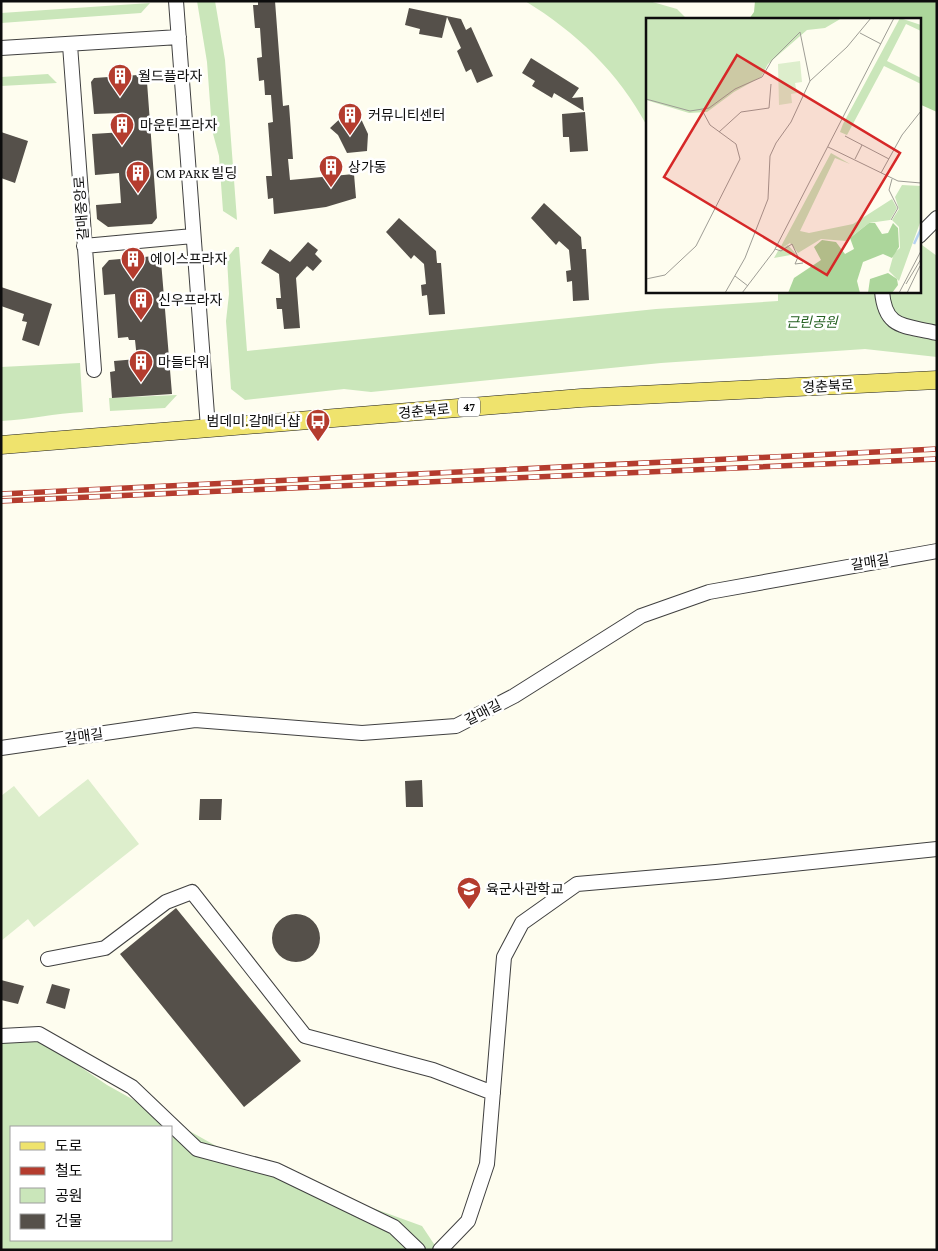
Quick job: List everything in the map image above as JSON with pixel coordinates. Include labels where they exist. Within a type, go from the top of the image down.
[{"type":"main road","name":"경춘북로","points":[[1,445],[580,398],[937,380]]},
{"type":"street","points":[[176,1],[208,428]]},
{"type":"street","points":[[1,48],[179,37]]},
{"type":"street","name":"갈매중앙로","points":[[70,45],[94,370]]},
{"type":"street","points":[[920,235],[937,218]]},
{"type":"street","points":[[84,246],[193,236]]},
{"type":"street","points":[[882,292],[888,316],[895,323],[937,333]]},
{"type":"street","name":"갈매길","points":[[1,748],[195,720],[362,733],[456,726],[514,696],[641,616],[709,592],[937,551]]},
{"type":"street","points":[[440,1250],[468,1222],[486,1164],[504,957],[522,922],[577,884],[937,850]]},
{"type":"street","points":[[48,960],[104,948],[166,902],[192,892],[305,1036],[432,1070],[493,1093]]},
{"type":"street","points":[[1,1036],[39,1034],[132,1087],[197,1149],[276,1170],[394,1227],[418,1250]]},
{"type":"green space","points":[[197,1],[215,1],[225,60],[237,220],[223,211],[219,156],[212,130],[207,62]]},
{"type":"green space","points":[[525,1],[649,1],[677,9],[686,18],[646,18],[646,124],[610,71],[579,40]]},
{"type":"green space","points":[[755,1],[937,1],[937,112],[920,104],[920,18],[750,18],[754,12]]},
{"type":"green space","points":[[150,3],[141,13],[1,23],[1,13]]},
{"type":"green space","points":[[48,74],[57,83],[1,86],[1,77]]},
{"type":"green space","points":[[922,245],[937,256],[937,329],[901,321],[891,306],[890,292],[920,292],[920,247]]},
{"type":"green space","name":"근린공원","points":[[236,247],[239,247],[247,351],[656,309],[778,301],[778,292],[879,292],[883,316],[887,325],[907,335],[937,340],[937,357],[865,349],[661,363],[371,392],[344,389],[245,400],[231,389],[226,321],[229,294],[227,258]]},
{"type":"green space","points":[[80,363],[83,412],[1,421],[1,367]]},
{"type":"green space","points":[[177,395],[165,408],[110,411],[109,398]]},
{"type":"green space","points":[[88,779],[139,844],[34,927],[28,919],[1,941],[1,796],[14,786],[39,817]]},
{"type":"green space","points":[[41,1040],[107,1085],[218,1147],[282,1175],[422,1226],[438,1250],[1,1250],[1,1043]]},
{"type":"building","points":[[258,1],[275,1],[283,106],[289,105],[293,159],[288,159],[290,180],[354,174],[356,198],[326,207],[274,214],[273,198],[268,199],[266,176],[272,176],[268,123],[273,122],[271,95],[265,95],[264,80],[259,81],[257,58],[262,57],[260,28],[255,28],[253,5],[258,5]]},
{"type":"building","points":[[409,8],[461,19],[466,30],[471,27],[493,76],[477,83],[471,69],[466,72],[457,51],[461,48],[447,17],[442,38],[419,34],[420,29],[405,25]]},
{"type":"building","points":[[531,58],[579,88],[572,98],[583,97],[584,111],[554,93],[552,98],[532,86],[535,81],[522,73]]},
{"type":"building","points":[[138,75],[147,82],[157,218],[152,224],[108,227],[97,219],[96,205],[121,203],[119,173],[95,175],[92,134],[124,132],[122,113],[94,114],[91,82],[94,78]]},
{"type":"building","name":"커뮤니티센터","points":[[353,112],[362,121],[368,134],[367,151],[347,153],[338,135],[330,128],[344,115],[347,118]]},
{"type":"building","points":[[585,112],[588,151],[570,152],[569,137],[563,137],[562,114]]},
{"type":"building","points":[[1,132],[28,141],[15,183],[1,178]]},
{"type":"building","points":[[544,203],[581,237],[582,249],[586,249],[589,300],[573,301],[572,281],[567,282],[566,271],[571,270],[569,250],[559,241],[556,245],[531,218]]},
{"type":"building","points":[[399,218],[436,251],[437,263],[441,263],[445,314],[429,315],[427,295],[422,296],[421,285],[426,284],[424,264],[414,255],[411,259],[386,232]]},
{"type":"building","points":[[308,242],[318,250],[315,254],[322,261],[313,271],[307,266],[296,278],[300,328],[284,329],[282,309],[277,309],[276,298],[281,298],[279,274],[261,263],[270,249],[290,262]]},
{"type":"building","points":[[155,256],[161,261],[172,394],[112,398],[110,372],[115,371],[114,361],[137,359],[135,340],[129,340],[128,337],[118,338],[115,294],[104,295],[102,268],[109,260]]},
{"type":"building","points":[[1,287],[52,304],[39,346],[22,340],[27,322],[22,321],[24,314],[1,306]]},
{"type":"building","points":[[422,780],[423,807],[406,807],[405,781]]},
{"type":"building","points":[[200,799],[222,799],[221,820],[199,820]]},
{"type":"building","points":[[176,908],[301,1061],[244,1107],[120,954]]},
{"type":"building","points":[[291,914],[301,914],[313,921],[320,933],[320,943],[313,955],[301,962],[291,962],[283,958],[276,951],[272,943],[272,933],[276,925],[283,918]]},
{"type":"building","points":[[1,980],[24,986],[18,1004],[1,1000]]},
{"type":"building","points":[[52,984],[70,989],[65,1009],[46,1003]]},
{"type":"railway","points":[[1,494],[937,449]]},
{"type":"railway","points":[[1,501],[937,459]]},
{"type":"place","name":"월드플라자","points":[[120,97]]},
{"type":"place","name":"커뮤니티센터","points":[[350,136]]},
{"type":"place","name":"마운틴프라자","points":[[122,146]]},
{"type":"place","name":"상가동","points":[[331,188]]},
{"type":"place","name":"CM PARK 빌딩","points":[[138,194]]},
{"type":"place","name":"에이스프라자","points":[[133,280]]},
{"type":"place","name":"신우프라자","points":[[141,321]]},
{"type":"place","name":"마들타워","points":[[141,383]]},
{"type":"place","name":"범데미.갈매더샵","points":[[318,442]]},
{"type":"place","name":"육군사관학교","points":[[469,910]]}]
